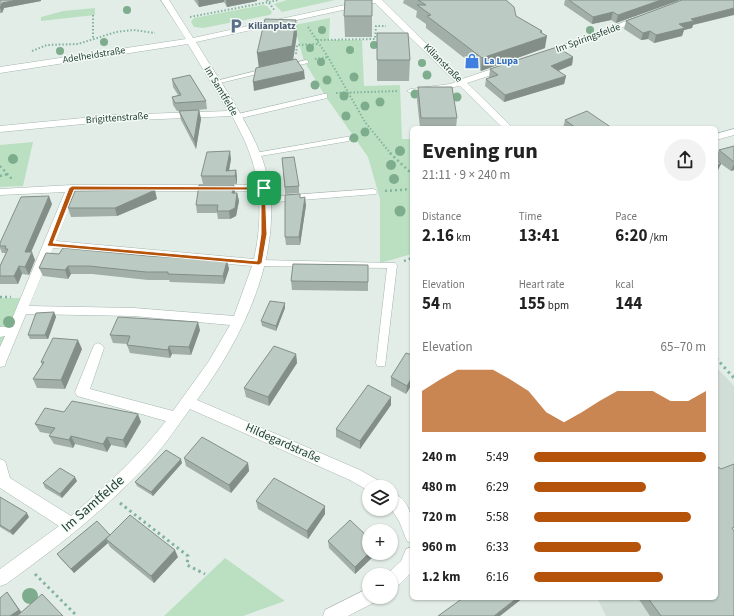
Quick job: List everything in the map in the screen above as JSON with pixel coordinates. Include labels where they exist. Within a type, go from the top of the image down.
[{"type":"street","name":"Im Samtfelde","points":[[0,578],[70,525],[145,457],[188,402],[224,349],[251,292],[259,263],[264,234],[264,194],[255,155],[236,115],[165,0]]},
{"type":"street","points":[[189,41],[377,0]]},
{"type":"street","name":"Kilianstraße","points":[[377,0],[506,126]]},
{"type":"street","name":"Im Spiringsfelde","points":[[538,56],[648,16]]},
{"type":"street","name":"Adelheidstraße","points":[[0,70],[189,41]]},
{"type":"street","points":[[462,82],[509,66]]},
{"type":"street","name":"Brigittenstraße","points":[[0,129],[114,118],[236,115]]},
{"type":"street","points":[[718,137],[734,132]]},
{"type":"street","points":[[0,362],[15,329],[72,188]]},
{"type":"street","points":[[0,192],[72,188],[264,194]]},
{"type":"street","points":[[49,244],[259,263]]},
{"type":"street","points":[[22,310],[134,312],[238,321]]},
{"type":"street","points":[[0,332],[15,329]]},
{"type":"street","points":[[98,348],[82,392],[176,418]]},
{"type":"street","name":"Hildegardstraße","points":[[188,402],[364,480]]},
{"type":"street","points":[[0,465],[3,482],[70,525]]},
{"type":"street","points":[[398,505],[408,522],[410,529]]},
{"type":"street","points":[[398,576],[402,573],[410,561]]},
{"type":"street","points":[[331,616],[362,600]]},
{"type":"lane","points":[[216,82],[306,62]]},
{"type":"lane","points":[[411,91],[445,87],[462,82]]},
{"type":"lane","points":[[236,115],[324,96]]},
{"type":"lane","points":[[255,155],[346,139]]},
{"type":"lane","points":[[264,194],[372,192]]},
{"type":"lane","points":[[259,263],[392,265],[381,363]]},
{"type":"path","points":[[177,20],[280,0]]},
{"type":"path","points":[[93,15],[93,39]]},
{"type":"path","points":[[302,17],[365,122],[394,157],[410,172]]},
{"type":"path","points":[[316,40],[375,39],[376,26],[389,26]]},
{"type":"path","points":[[36,50],[47,45],[78,44],[116,32],[133,30],[156,33]]},
{"type":"path","points":[[324,96],[348,92],[411,91]]},
{"type":"path","points":[[0,176],[8,174]]},
{"type":"path","points":[[372,192],[410,189]]},
{"type":"path","points":[[718,360],[734,378]]},
{"type":"path","points":[[107,492],[188,556],[187,565],[205,574]]},
{"type":"path","points":[[23,562],[77,616]]},
{"type":"shaded area","points":[[718,369],[734,386],[734,616],[606,616],[598,600],[718,600]]},
{"type":"green space","points":[[287,0],[335,0],[282,12],[274,4]]},
{"type":"green space","points":[[263,5],[267,6],[272,12],[270,15],[203,28],[194,27],[191,22],[194,18]]},
{"type":"green space","points":[[95,8],[95,15],[41,21],[41,17],[63,11]]},
{"type":"green space","points":[[330,18],[329,40],[362,40],[364,86],[400,85],[402,139],[410,139],[410,255],[380,263],[380,199],[368,157],[324,94],[304,61],[294,25]]},
{"type":"green space","points":[[33,142],[23,186],[0,187],[0,145]]},
{"type":"green space","points":[[0,298],[23,298],[0,354]]},
{"type":"green space","points":[[225,558],[285,601],[243,616],[164,616]]},
{"type":"building","points":[[0,0],[17,0],[2,3],[0,8]]},
{"type":"building","points":[[345,0],[372,0],[372,16],[344,16]]},
{"type":"building","points":[[418,0],[506,0],[514,7],[516,16],[542,31],[540,32],[547,36],[482,58],[427,16],[431,15],[417,5],[426,5]]},
{"type":"building","points":[[569,0],[661,0],[618,15],[613,12],[593,17]]},
{"type":"building","points":[[682,0],[734,0],[734,8],[691,19],[694,21],[679,24],[685,28],[656,35],[650,31],[643,33],[626,21]]},
{"type":"building","points":[[265,19],[296,20],[292,46],[257,53]]},
{"type":"building","points":[[377,33],[408,33],[410,60],[377,60]]},
{"type":"building","points":[[557,47],[573,57],[551,66],[566,76],[505,95],[486,79],[498,75],[490,69]]},
{"type":"building","points":[[296,59],[304,71],[253,82],[256,68]]},
{"type":"building","points":[[190,75],[206,101],[175,103],[172,97],[181,95],[172,79]]},
{"type":"building","points":[[418,87],[452,87],[457,118],[421,118]]},
{"type":"building","points":[[199,110],[194,140],[179,111]]},
{"type":"building","points":[[587,111],[609,126],[573,126],[565,120]]},
{"type":"building","points":[[734,146],[734,162],[719,150]]},
{"type":"building","points":[[230,151],[226,171],[236,170],[235,176],[201,176],[207,152]]},
{"type":"building","points":[[294,157],[299,186],[285,187],[282,158]]},
{"type":"building","points":[[199,185],[234,185],[232,193],[237,193],[235,208],[229,211],[217,211],[218,205],[196,205]]},
{"type":"building","points":[[155,190],[115,208],[68,208],[75,191]]},
{"type":"building","points":[[300,194],[300,198],[305,197],[299,237],[285,237],[285,195]]},
{"type":"building","points":[[49,196],[25,252],[32,252],[25,267],[19,266],[14,276],[0,276],[0,266],[8,249],[5,249],[6,246],[0,246],[0,243],[21,197]]},
{"type":"building","points":[[63,248],[227,261],[223,276],[168,274],[168,272],[146,272],[89,266],[68,266],[65,270],[39,268],[46,253],[59,254]]},
{"type":"building","points":[[293,264],[368,265],[368,282],[291,281]]},
{"type":"building","points":[[270,301],[285,303],[276,326],[261,321]]},
{"type":"building","points":[[54,312],[45,335],[28,335],[36,313]]},
{"type":"building","points":[[118,317],[198,322],[189,347],[169,346],[168,350],[127,345],[130,336],[110,335]]},
{"type":"building","points":[[53,338],[78,340],[61,380],[33,379],[44,362],[41,362]]},
{"type":"building","points":[[274,346],[296,354],[268,397],[244,388]]},
{"type":"building","points":[[406,353],[410,354],[410,381],[407,386],[391,377]]},
{"type":"building","points":[[368,385],[391,397],[360,441],[336,429]]},
{"type":"building","points":[[72,401],[138,414],[123,440],[107,437],[103,444],[71,436],[69,440],[49,436],[55,428],[35,424],[45,408],[64,412]]},
{"type":"building","points":[[202,437],[248,463],[229,485],[184,458]]},
{"type":"building","points":[[166,450],[181,459],[151,492],[135,482]]},
{"type":"building","points":[[734,464],[734,527],[732,528],[734,531],[734,616],[661,616],[649,600],[718,600],[718,467],[721,469]]},
{"type":"building","points":[[60,468],[75,477],[60,494],[43,483]]},
{"type":"building","points":[[274,478],[325,506],[307,531],[256,501]]},
{"type":"building","points":[[0,497],[27,513],[10,531],[0,525]]},
{"type":"building","points":[[130,515],[175,550],[151,576],[106,539]]},
{"type":"building","points":[[350,520],[362,531],[362,560],[355,567],[328,541]]},
{"type":"building","points":[[97,521],[110,535],[71,569],[57,554]]},
{"type":"building","points":[[7,592],[19,610],[10,616],[0,616],[0,598]]},
{"type":"building","points":[[42,594],[63,616],[17,616]]},
{"type":"building","points":[[460,600],[514,600],[494,616],[438,616]]},
{"type":"place","name":"Kilianplatz","points":[[236,26]]},
{"type":"place","name":"La Lupa","points":[[472,61]]},
{"type":"route","points":[[72,188],[264,188],[264,234],[259,263],[49,244],[72,188]]}]
